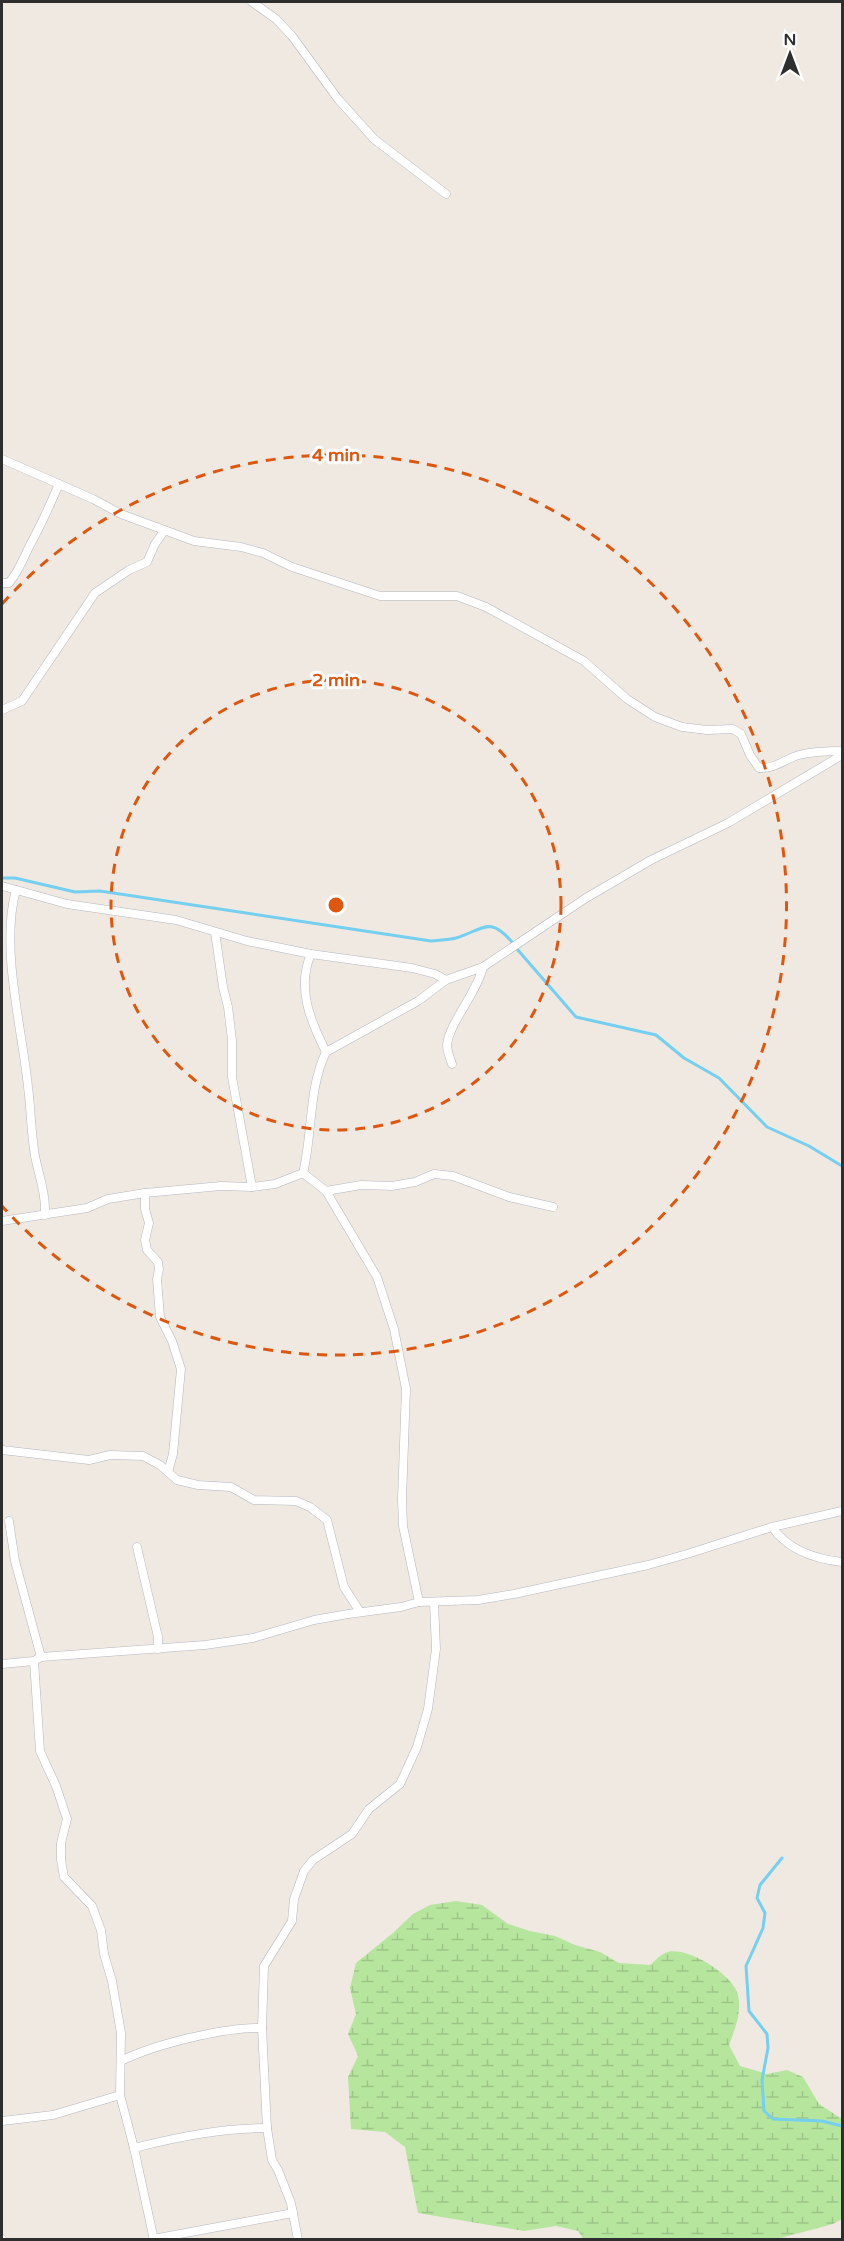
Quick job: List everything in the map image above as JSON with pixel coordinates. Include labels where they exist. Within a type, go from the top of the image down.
[{"type":"street","points":[[252,2],[276,19],[345,107],[374,139],[446,194]]},
{"type":"street","points":[[2,459],[164,531],[194,541],[241,547],[263,553],[292,567],[380,596],[457,596],[486,607],[584,661],[627,699],[655,717],[682,727],[707,730],[734,729],[741,734],[750,755],[759,768],[770,768],[798,755],[821,751],[843,753]]},
{"type":"street","points":[[2,583],[9,583],[20,569],[59,484]]},
{"type":"street","points":[[2,710],[22,701],[95,593],[129,570],[147,562],[164,531]]},
{"type":"street","points":[[303,1173],[315,1086],[319,1068],[327,1052],[418,1001],[446,980],[483,967],[586,898],[651,860],[728,823],[843,753]]},
{"type":"street","points":[[2,886],[67,904],[176,921],[247,941],[311,954],[412,968],[435,974],[446,980]]},
{"type":"street","points":[[16,890],[11,906],[10,962],[28,1088],[35,1157],[46,1198],[45,1215]]},
{"type":"street","points":[[215,932],[232,1040],[232,1077],[252,1187]]},
{"type":"street","points":[[311,954],[305,967],[306,999],[313,1025],[327,1052]]},
{"type":"street","points":[[452,1064],[447,1047],[450,1034],[480,982],[483,967]]},
{"type":"street","points":[[2,1221],[87,1208],[108,1199],[145,1193],[275,1184],[303,1173]]},
{"type":"street","points":[[303,1173],[326,1191],[377,1277],[394,1329],[406,1389],[403,1526],[419,1602]]},
{"type":"street","points":[[326,1191],[361,1185],[392,1186],[415,1182],[434,1174],[453,1176],[509,1197],[553,1207]]},
{"type":"street","points":[[145,1193],[145,1209],[149,1223],[145,1240],[147,1250],[158,1262],[160,1317],[172,1341],[181,1370],[168,1472]]},
{"type":"street","points":[[2,1450],[89,1460],[110,1455],[143,1456],[177,1480],[231,1487],[254,1500],[296,1501],[310,1507],[327,1520],[344,1587],[360,1612]]},
{"type":"street","points":[[2,1664],[205,1645],[253,1638],[314,1620],[401,1607],[419,1602],[478,1600],[514,1594],[648,1564],[772,1527],[843,1510]]},
{"type":"street","points":[[9,1521],[15,1561],[38,1659],[40,1751],[56,1786],[67,1819],[61,1860],[64,1877],[92,1906],[101,1930],[121,2033],[120,2095],[154,2239],[293,2213]]},
{"type":"street","points":[[772,1527],[780,1538],[806,1553],[819,1559],[843,1562]]},
{"type":"street","points":[[137,1547],[158,1637],[158,1648]]},
{"type":"street","points":[[297,2240],[293,2213],[278,2170],[272,2160],[267,2128],[262,2028],[264,1966],[292,1922],[294,1899],[304,1871],[313,1860],[352,1834],[369,1809],[400,1784],[417,1747],[428,1709],[436,1649],[434,1602]]},
{"type":"street","points":[[121,2061],[167,2044],[230,2030],[262,2028]]},
{"type":"street","points":[[2,2121],[53,2115],[120,2095]]},
{"type":"street","points":[[134,2148],[180,2137],[267,2128]]},
{"type":"green space","points":[[456,1901],[482,1905],[508,1924],[555,1936],[600,1952],[619,1963],[650,1965],[663,1954],[673,1951],[695,1957],[718,1970],[727,1978],[738,1995],[736,2027],[729,2045],[740,2066],[767,2074],[787,2070],[803,2077],[819,2104],[842,2119],[842,2219],[833,2224],[777,2239],[584,2240],[578,2231],[556,2226],[524,2231],[418,2213],[405,2147],[385,2132],[351,2129],[348,2077],[358,2056],[348,2034],[356,2014],[350,1988],[356,1963],[413,1914],[430,1905]]},
{"type":"waterway","points":[[2,878],[15,878],[75,892],[100,891],[431,941],[456,938],[491,927],[497,929],[512,942]]},
{"type":"waterway","points":[[517,949],[576,1017],[656,1035],[684,1058],[719,1078],[767,1127],[809,1146],[842,1166]]},
{"type":"waterway","points":[[782,1858],[760,1885],[757,1898],[765,1913],[763,1928],[746,1966],[749,2011],[767,2034],[768,2048],[762,2080],[764,2111],[773,2119],[822,2121],[842,2126]]}]
